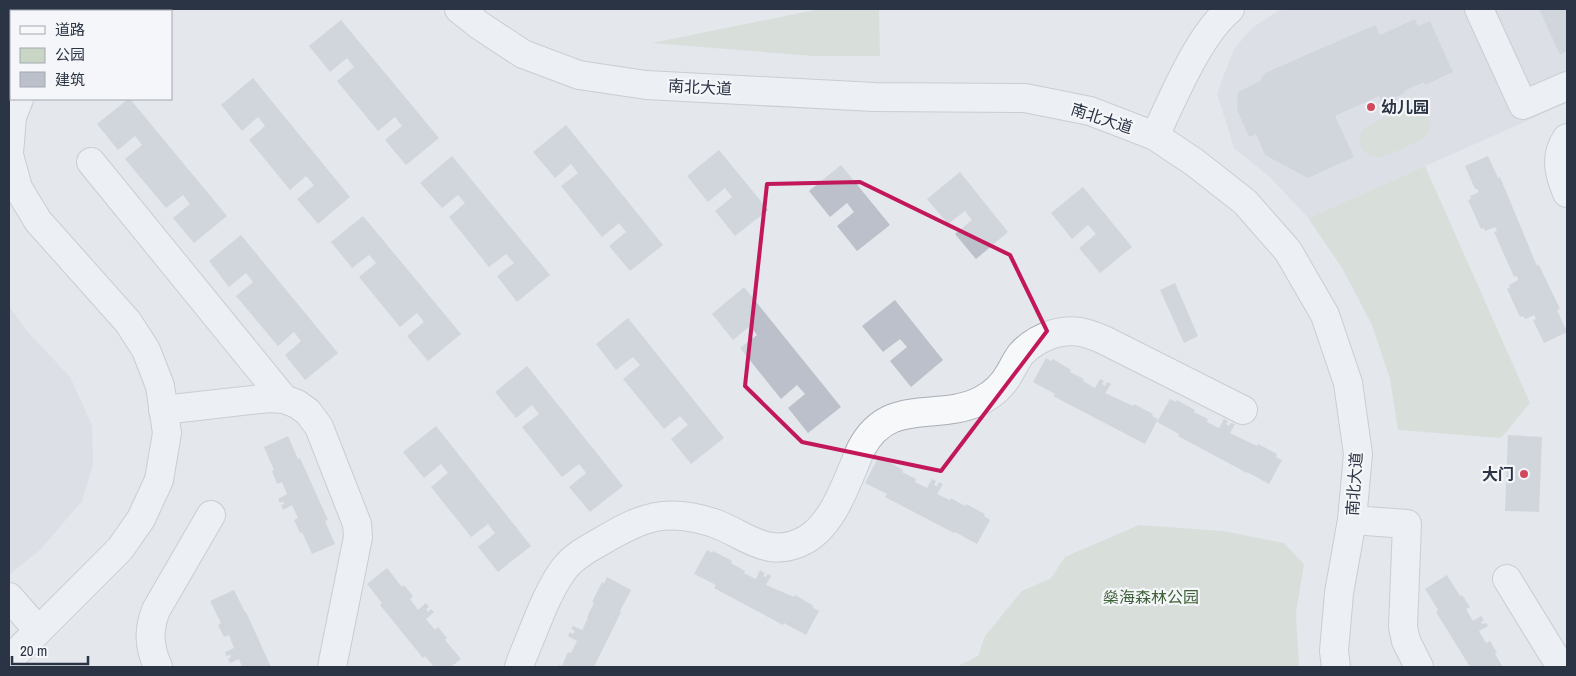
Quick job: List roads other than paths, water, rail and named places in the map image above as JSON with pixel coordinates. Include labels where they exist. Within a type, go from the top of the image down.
[{"type":"street","name":"南北大道","points":[[459,9],[479,25],[523,54],[579,75],[646,85],[874,96],[1025,98],[1090,111],[1154,136],[1194,162],[1245,202],[1288,251],[1325,315],[1348,384],[1358,454],[1352,520],[1339,593],[1334,651],[1336,667]]},
{"type":"street","points":[[1154,136],[1193,59],[1209,33],[1230,9]]},
{"type":"street","points":[[1479,9],[1523,105],[1567,86]]},
{"type":"street","points":[[9,660],[120,549],[141,520],[159,480],[166,433],[160,386],[146,350],[128,322],[38,221],[18,188],[9,154],[12,117],[19,100]]},
{"type":"street","points":[[1567,138],[1561,148],[1558,161],[1560,174],[1567,193]]},
{"type":"street","points":[[91,162],[284,399]]},
{"type":"street","points":[[519,667],[552,587],[565,567],[582,552],[634,522],[667,515],[689,516],[715,524],[766,547],[794,545],[817,531],[828,520],[866,438],[874,430],[892,418],[905,414],[950,410],[982,400],[1002,385],[1024,351],[1040,339],[1054,334],[1086,332],[1243,410]]},
{"type":"street","points":[[163,410],[269,398],[284,399],[297,404],[308,412],[319,428],[357,524],[358,537],[332,667]]},
{"type":"street","points":[[158,667],[150,646],[152,621],[156,610],[211,515]]},
{"type":"street","points":[[1352,520],[1407,524],[1403,627],[1406,641],[1419,667]]},
{"type":"street","points":[[1507,579],[1561,667]]},
{"type":"street","points":[[9,597],[38,630]]},
{"type":"street","points":[[1536,625],[1555,636],[1567,636]]},
{"type":"place","name":"幼儿园","points":[[1371,107]]},
{"type":"place","name":"大门","points":[[1524,474]]},
{"type":"park label","name":"燊海森林公园","points":[[1151,597]]}]
